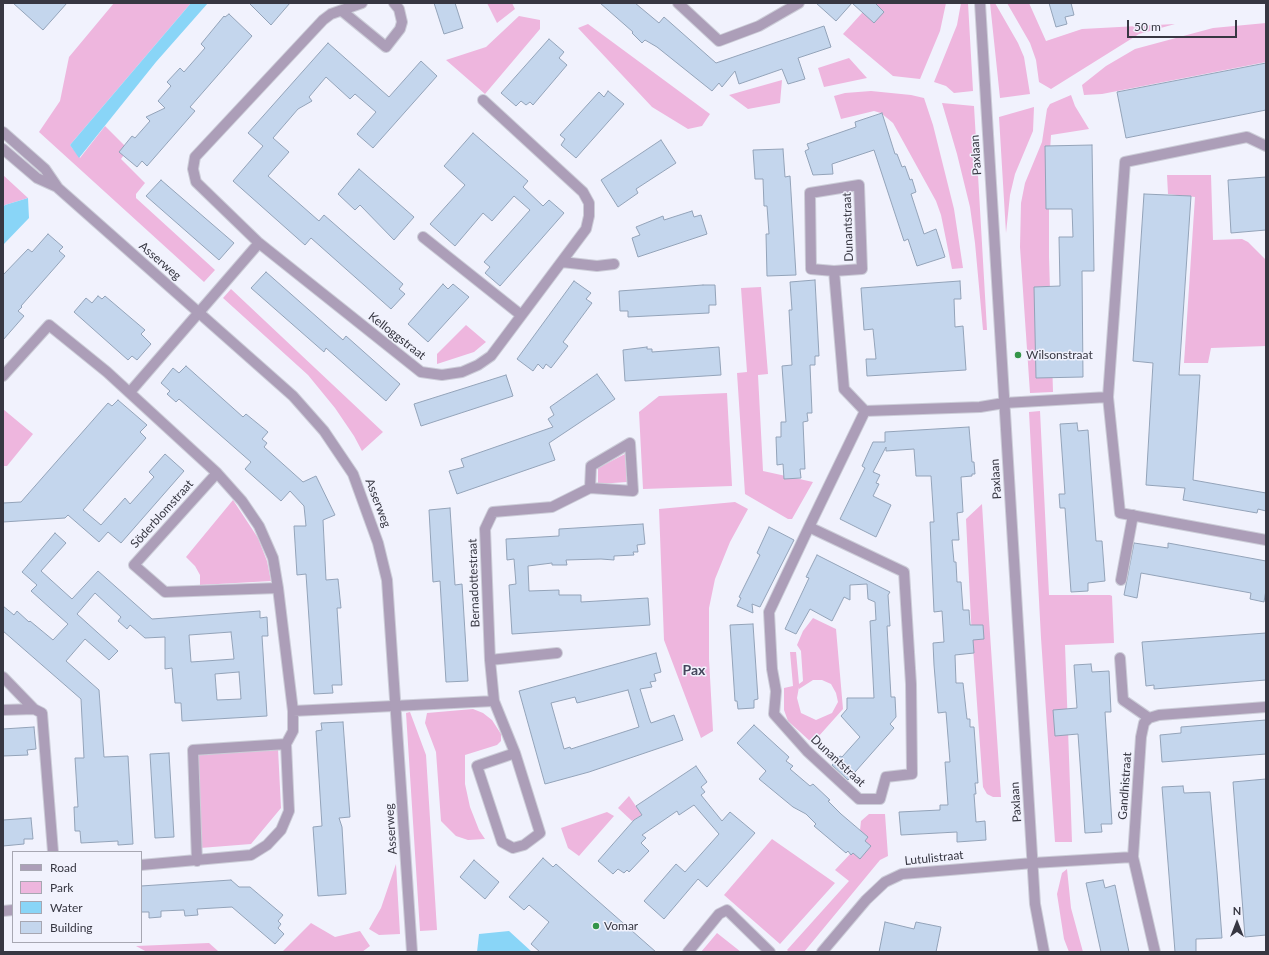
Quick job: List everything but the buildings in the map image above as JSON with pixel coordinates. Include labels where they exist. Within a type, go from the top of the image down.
[{"type":"street","name":"Kelloggstraat","points":[[362,3],[331,14],[323,20],[196,157],[193,169],[196,182],[259,243],[421,372],[442,375],[462,372],[478,365],[491,356],[586,229],[589,216],[589,203],[583,192],[574,182],[483,100]]},
{"type":"street","points":[[342,11],[386,47],[400,30],[402,22],[398,9],[394,3]]},
{"type":"street","points":[[678,3],[719,41],[759,26],[800,3]]},
{"type":"street","name":"Paxlaan","points":[[980,3],[1035,904],[1044,952]]},
{"type":"street","name":"Asserweg","points":[[3,132],[45,169],[58,188],[200,312],[293,396],[324,431],[353,474],[378,543],[387,580],[412,952]]},
{"type":"street","points":[[1266,146],[1247,136],[1125,162],[1108,397],[1120,513],[1266,540]]},
{"type":"street","name":"Asserweg","points":[[3,149],[37,178],[58,188]]},
{"type":"street","name":"Dunantstraat","points":[[859,185],[862,269],[834,271],[811,269],[810,192],[859,185]]},
{"type":"street","points":[[423,237],[521,315]]},
{"type":"street","points":[[130,392],[259,243]]},
{"type":"street","points":[[562,262],[598,266],[614,264]]},
{"type":"street","name":"Dunantstraat","points":[[809,527],[904,572],[911,684],[912,774],[886,777],[880,799],[859,799],[807,751],[774,714],[776,691],[772,669],[769,612],[809,527],[865,411],[844,389],[834,271]]},
{"type":"street","points":[[3,376],[49,325],[130,392],[217,473],[242,501],[261,529],[272,558],[278,588],[294,711],[293,732],[286,744],[289,811],[280,830],[267,845],[251,856],[142,865]]},
{"type":"street","points":[[865,411],[980,407],[1004,403],[1108,397]]},
{"type":"street","points":[[630,444],[633,491],[590,488],[591,466],[630,444]]},
{"type":"street","name":"Söderblomstraat","points":[[217,473],[134,564],[165,592],[278,588]]},
{"type":"street","name":"Bernadottestraat","points":[[515,753],[477,766],[502,842],[513,848],[524,845],[540,833],[515,753],[494,701],[490,660],[485,529],[493,512],[552,507],[590,488]]},
{"type":"street","points":[[1121,580],[1133,515]]},
{"type":"street","points":[[490,660],[557,653]]},
{"type":"street","points":[[1120,658],[1123,700],[1150,718],[1159,715],[1266,707]]},
{"type":"street","points":[[3,677],[34,709],[42,713],[53,851]]},
{"type":"street","points":[[294,711],[494,701]]},
{"type":"street","points":[[3,710],[34,709]]},
{"type":"street","name":"Gandhistraat","points":[[1150,718],[1144,723],[1142,737],[1133,858],[1155,952]]},
{"type":"street","points":[[197,861],[193,750],[286,744]]},
{"type":"street","points":[[1033,863],[1133,858]]},
{"type":"street","name":"Lutulistraat","points":[[822,952],[866,900],[885,882],[902,874],[1033,863]]},
{"type":"street","points":[[688,952],[719,914],[727,910],[770,952]]},
{"type":"green space","points":[[114,3],[191,3],[70,145],[80,158],[105,126],[128,149],[121,159],[145,183],[136,194],[136,198],[215,270],[204,282],[39,132],[60,101],[69,57]]},
{"type":"green space","points":[[487,3],[512,3],[515,9],[497,23]]},
{"type":"green space","points":[[871,3],[946,3],[940,31],[920,79],[893,76],[843,34]]},
{"type":"green space","points":[[961,3],[968,3],[973,91],[954,93],[946,86],[934,82],[957,25]]},
{"type":"green space","points":[[990,3],[995,3],[1018,43],[1024,57],[1030,94],[1000,98]]},
{"type":"green space","points":[[1007,3],[1029,3],[1046,41],[1082,29],[1175,24],[1139,34],[1051,89],[1039,82],[1036,60],[1030,43]]},
{"type":"green space","points":[[519,16],[540,20],[540,29],[485,94],[446,60],[486,47]]},
{"type":"green space","points":[[1266,23],[1266,62],[1102,94],[1084,95],[1082,85],[1106,66],[1135,49],[1213,28]]},
{"type":"green space","points":[[588,24],[710,114],[702,126],[688,129],[652,107],[578,28]]},
{"type":"green space","points":[[849,58],[867,78],[824,87],[818,68]]},
{"type":"green space","points":[[782,80],[780,103],[748,109],[729,95]]},
{"type":"green space","points":[[871,91],[911,95],[924,98],[933,125],[954,209],[963,268],[952,269],[941,215],[936,201],[893,123],[881,113],[874,111],[841,119],[834,96],[845,93]]},
{"type":"green space","points":[[1071,95],[1075,106],[1089,129],[1051,135],[1049,167],[1049,257],[1053,392],[1030,393],[1020,247],[1021,203],[1025,183],[1042,142],[1047,109],[1050,104]]},
{"type":"green space","points":[[942,103],[974,106],[987,330],[983,330],[970,207],[957,154]]},
{"type":"green space","points":[[1034,107],[1033,131],[1015,174],[1010,195],[1006,233],[999,117]]},
{"type":"green space","points":[[3,175],[28,198],[5,205],[3,207]]},
{"type":"green space","points":[[1167,175],[1211,175],[1213,240],[1242,239],[1248,242],[1265,259],[1266,346],[1211,348],[1208,363],[1184,363],[1195,197],[1168,194]]},
{"type":"green space","points":[[761,287],[768,374],[758,375],[763,471],[813,482],[792,519],[788,519],[745,494],[737,373],[747,372],[741,288]]},
{"type":"green space","points":[[231,289],[383,432],[362,451],[354,436],[335,408],[308,375],[223,298]]},
{"type":"green space","points":[[466,325],[486,342],[474,352],[437,364],[437,354]]},
{"type":"green space","points":[[727,393],[732,486],[643,489],[639,412],[659,396]]},
{"type":"green space","points":[[3,409],[33,434],[7,466],[3,466]]},
{"type":"green space","points":[[1040,411],[1049,595],[1112,596],[1114,643],[1065,645],[1072,842],[1055,842],[1041,638],[1029,412]]},
{"type":"green space","points":[[625,454],[627,482],[598,484],[598,468]]},
{"type":"green space","points":[[233,500],[258,538],[267,561],[271,581],[200,585],[200,575],[195,566],[186,557]]},
{"type":"green space","points":[[735,502],[748,509],[730,542],[715,579],[709,608],[709,659],[713,731],[701,738],[664,640],[659,509]]},
{"type":"green space","points":[[982,504],[1001,797],[993,797],[987,794],[983,787],[971,620],[966,519]]},
{"type":"green space","points":[[813,618],[836,629],[843,709],[818,737],[811,742],[788,721],[784,710],[784,688],[793,686],[790,652],[796,652],[799,684],[803,681],[801,651],[797,645],[803,631]],"holes":[[[813,680],[822,680],[831,684],[836,693],[838,702],[832,713],[816,720],[801,713],[797,698],[799,687],[799,689]]]},
{"type":"green space","points":[[473,709],[483,713],[492,720],[501,734],[501,741],[497,745],[465,755],[465,784],[470,807],[479,830],[485,839],[468,840],[456,836],[441,821],[436,752],[425,723],[427,713]]},
{"type":"green space","points":[[410,712],[426,755],[437,930],[420,931],[406,713]]},
{"type":"green space","points":[[278,749],[281,808],[251,844],[200,848],[196,751]]},
{"type":"green space","points":[[629,796],[642,815],[632,821],[618,808]]},
{"type":"green space","points":[[607,812],[614,816],[579,856],[568,848],[561,828]]},
{"type":"green space","points":[[869,814],[885,814],[888,856],[880,860],[804,952],[789,952],[787,950],[849,881],[835,870],[853,851],[859,840],[861,821]]},
{"type":"green space","points":[[772,839],[835,883],[780,944],[724,895]]},
{"type":"green space","points":[[396,864],[400,934],[379,935],[369,929],[381,908]]},
{"type":"green space","points":[[1067,869],[1071,908],[1083,952],[1069,952],[1064,939],[1057,894],[1062,873]]},
{"type":"green space","points":[[311,923],[335,937],[360,931],[370,946],[362,952],[282,952]]},
{"type":"green space","points":[[717,933],[741,952],[701,952]]},
{"type":"green space","points":[[209,943],[218,951],[147,952],[136,946]]},
{"type":"water","points":[[191,3],[208,3],[156,62],[79,158],[70,145]]},
{"type":"water","points":[[28,198],[29,218],[3,245],[3,207],[5,205]]},
{"type":"water","points":[[509,931],[532,952],[477,952],[479,934]]},
{"type":"place","name":"Wilsonstraat","points":[[1018,355]]},
{"type":"place","name":"Vomar","points":[[596,926]]},
{"type":"district","name":"Pax","points":[[694,670]]}]
